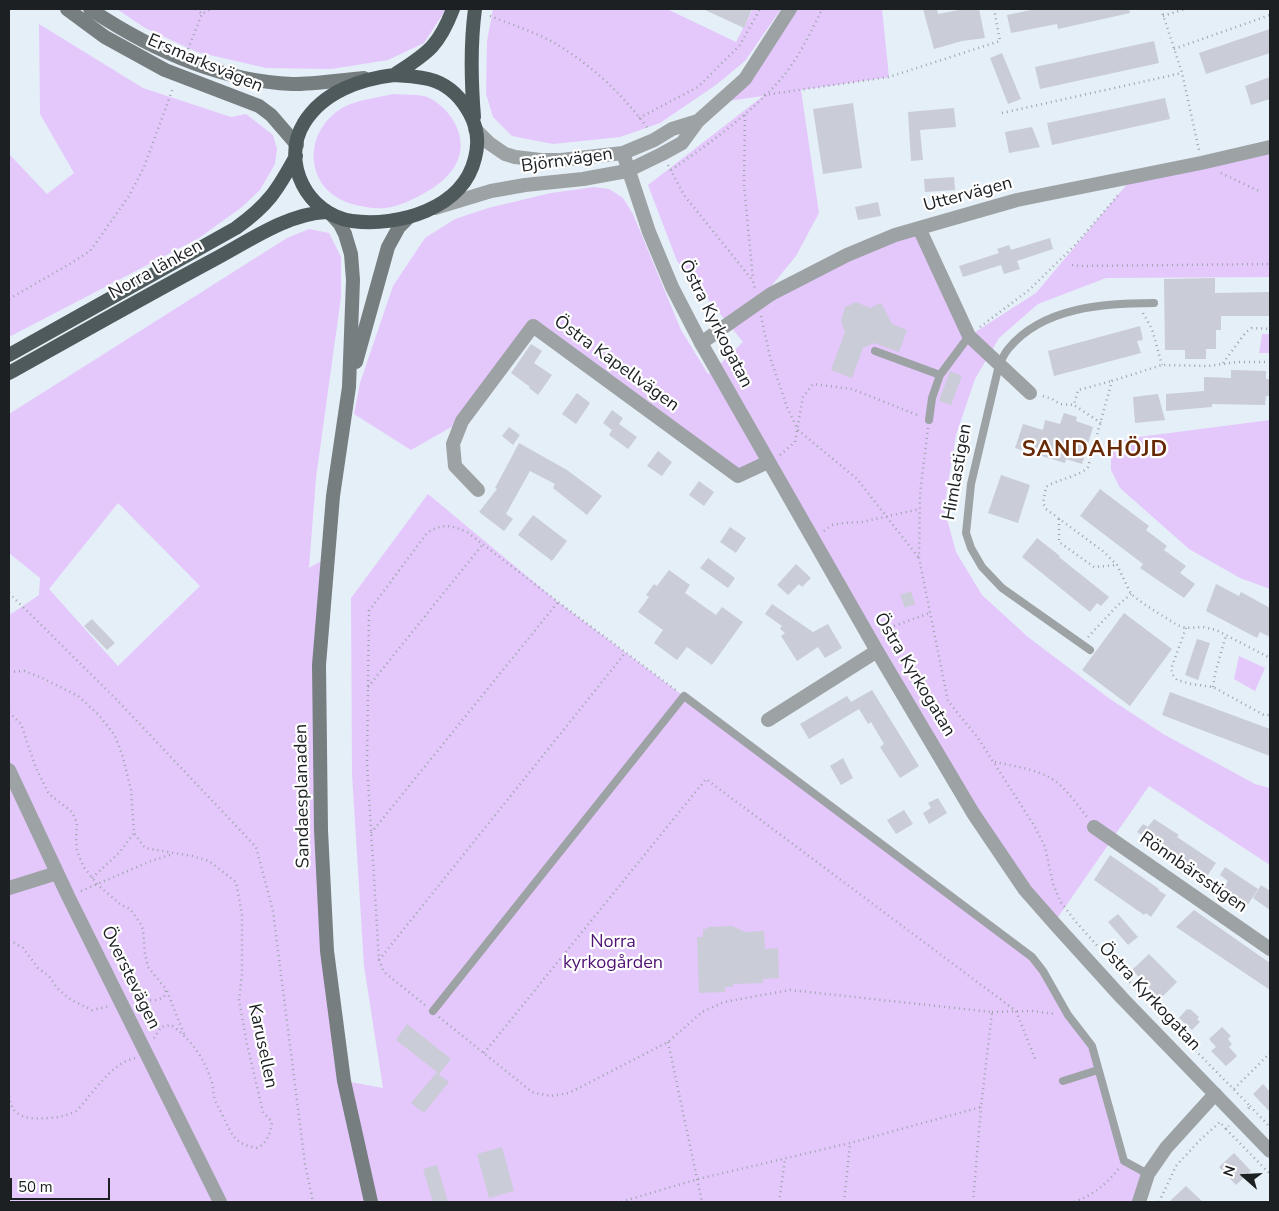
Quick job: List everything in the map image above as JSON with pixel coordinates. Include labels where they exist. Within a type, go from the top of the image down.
[{"type":"highway","points":[[394,76],[427,53],[437,42],[446,27],[453,9]]},
{"type":"highway","points":[[475,9],[471,36],[470,73],[475,126],[477,152],[474,165],[466,181],[446,199],[425,212],[391,222],[349,221],[328,213],[307,194],[296,166],[296,150],[303,123],[324,100],[348,86],[373,78],[416,76],[446,86],[457,94],[466,106],[475,126]]},
{"type":"highway","name":"Norra länken","points":[[9,355],[236,228],[256,214],[274,195],[296,150]]},
{"type":"highway","name":"Norra länken","points":[[9,373],[280,225],[300,215],[328,213]]},
{"type":"main road","name":"Ersmarksvägen","points":[[67,9],[105,37],[157,66],[259,106],[271,115],[296,150]]},
{"type":"main road","name":"Ersmarksvägen","points":[[90,9],[144,42],[203,67],[229,74],[291,84],[373,78]]},
{"type":"main road","name":"Sandaesplanaden","points":[[328,213],[340,224],[352,254],[353,280],[349,387],[333,496],[319,665],[321,830],[327,951],[344,1081],[371,1202]]},
{"type":"main road","name":"Sandaesplanaden","points":[[349,387],[383,260],[392,238],[408,218]]},
{"type":"street","name":"Björnvägen","points":[[425,212],[491,191],[628,171],[682,143],[698,121],[745,79],[790,9]]},
{"type":"street","name":"Björnvägen","points":[[475,126],[496,149],[515,157],[561,160],[623,153],[654,140],[672,129],[698,121]]},
{"type":"street","name":"Uttervägen","points":[[701,343],[758,303],[799,278],[895,235],[1018,200],[1270,147]]},
{"type":"street","name":"Östra Kyrkogatan","points":[[623,153],[649,232],[672,286],[701,343],[877,651],[973,813],[1025,890],[1122,998],[1270,1151]]},
{"type":"street","points":[[919,228],[969,336],[1030,393]]},
{"type":"street","name":"Östra Kapellvägen","points":[[478,490],[455,466],[453,444],[462,421],[533,326],[738,476],[768,462]]},
{"type":"street","points":[[768,720],[877,651]]},
{"type":"street","name":"Överstevägen","points":[[9,770],[68,896],[220,1202]]},
{"type":"street","name":"Rönnbärsstigen","points":[[1094,827],[1270,949]]},
{"type":"street","points":[[9,888],[57,873]]},
{"type":"street","points":[[1139,1202],[1148,1174],[1166,1148],[1215,1094]]},
{"type":"lane","name":"Himlastigen","points":[[1090,650],[1002,588],[982,567],[971,548],[966,533],[971,484],[999,364],[1008,348],[1039,324],[1063,313],[1092,306],[1154,302]]},
{"type":"lane","points":[[929,420],[932,398],[940,375],[969,336]]},
{"type":"lane","points":[[875,351],[940,375]]},
{"type":"lane","points":[[433,1011],[684,696],[1032,957],[1043,971],[1068,1015],[1092,1046],[1124,1161],[1148,1174]]},
{"type":"lane","points":[[1063,1081],[1098,1070]]},
{"type":"path","points":[[196,9],[202,14]]},
{"type":"path","points":[[188,50],[202,14],[211,9]]},
{"type":"path","points":[[639,118],[698,87],[740,45],[760,9]]},
{"type":"path","points":[[671,170],[724,133],[782,78],[810,35],[822,9]]},
{"type":"path","points":[[764,95],[889,76],[1000,41],[994,9]]},
{"type":"path","points":[[1161,9],[1182,73],[1201,163],[1261,192]]},
{"type":"path","points":[[1163,16],[1185,9]]},
{"type":"path","points":[[1174,49],[1270,15]]},
{"type":"path","points":[[490,16],[557,44],[590,67],[614,88],[639,118],[654,140]]},
{"type":"path","points":[[1002,113],[1182,73]]},
{"type":"path","points":[[9,299],[90,251],[129,196],[144,167],[173,88]]},
{"type":"path","points":[[745,114],[744,185],[753,281],[770,357],[787,407],[798,430],[857,479],[919,558]]},
{"type":"path","points":[[662,154],[684,195],[753,281]]},
{"type":"path","points":[[969,336],[1029,290],[1075,245],[1133,177]]},
{"type":"path","points":[[1072,265],[1270,264]]},
{"type":"path","points":[[1134,303],[1147,317],[1152,328],[1162,365]]},
{"type":"path","points":[[1222,364],[1246,332],[1252,328],[1270,329]]},
{"type":"path","points":[[1074,405],[1078,390],[1162,365],[1208,366],[1237,362],[1270,362]]},
{"type":"path","points":[[1112,381],[1088,467],[1084,472],[1054,482],[1046,487],[1043,503],[1046,509],[1104,552],[1117,565],[1131,594],[1177,625],[1186,628],[1203,627],[1226,635],[1270,658]]},
{"type":"path","points":[[768,462],[795,442],[803,397],[813,384],[852,389],[929,420],[920,494],[919,558],[948,700],[978,738],[1035,827],[1045,847],[1060,901],[1076,922],[1144,998],[1270,1127]]},
{"type":"path","points":[[1030,393],[1052,398],[1060,404],[1074,405],[1101,423]]},
{"type":"path","points":[[812,538],[832,525],[888,517],[920,509]]},
{"type":"path","points":[[1059,518],[1059,542],[1094,567],[1117,565]]},
{"type":"path","points":[[684,696],[467,532],[453,526],[437,526],[427,533],[369,610],[367,764],[379,960],[384,972],[532,1092],[550,1096],[569,1093],[668,1042],[702,1012],[724,1002],[790,990],[992,1012],[1032,1011],[1068,1015]]},
{"type":"path","points":[[368,688],[483,544]]},
{"type":"path","points":[[9,593],[116,699],[256,847],[273,911],[305,1164],[313,1202]]},
{"type":"path","points":[[1081,644],[1131,594]]},
{"type":"path","points":[[370,834],[558,602]]},
{"type":"path","points":[[868,635],[930,613]]},
{"type":"path","points":[[1186,628],[1171,669],[1177,680],[1213,687],[1264,715],[1270,715]]},
{"type":"path","points":[[1213,687],[1226,635]]},
{"type":"path","points":[[379,960],[626,652]]},
{"type":"path","points":[[9,672],[24,671],[78,696],[99,715],[116,736],[131,790],[134,833],[120,852],[92,878]]},
{"type":"path","points":[[9,712],[21,724],[36,768],[49,794],[72,812],[77,823],[77,850],[83,866],[97,884]]},
{"type":"path","points":[[993,761],[1036,772],[1052,779],[1072,798],[1094,827]]},
{"type":"path","points":[[484,1053],[706,779],[1016,1011],[1036,1061]]},
{"type":"path","name":"Karusellen","points":[[134,833],[145,848],[192,856],[209,861],[236,882],[242,915],[242,974],[239,1000],[263,1112],[272,1122],[267,1142],[258,1148],[247,1147],[237,1141],[214,1098],[211,1078],[202,1059],[184,1036],[171,1025],[161,1027],[153,1039],[147,1055]]},
{"type":"path","points":[[68,896],[151,861],[175,854]]},
{"type":"path","points":[[166,989],[184,1036]]},
{"type":"path","points":[[973,1202],[992,1012]]},
{"type":"path","points":[[668,1042],[702,1202]]},
{"type":"path","points":[[1234,1090],[1270,1053]]},
{"type":"path","points":[[9,1096],[10,1103],[18,1115],[33,1120],[63,1117],[77,1110],[107,1074],[125,1060],[147,1055]]},
{"type":"path","points":[[1226,1129],[1250,1106]]},
{"type":"path","points":[[621,1202],[698,1179],[850,1144],[981,1107]]},
{"type":"path","points":[[1159,1202],[1176,1166],[1220,1122],[1270,1174]]},
{"type":"path","points":[[844,1202],[850,1144]]},
{"type":"path","points":[[779,1202],[785,1159]]},
{"type":"path","points":[[1074,1202],[1094,1193],[1105,1184],[1124,1161]]},
{"type":"green space","points":[[117,9],[446,9],[424,43],[388,60],[331,69],[266,68],[197,52],[145,28]]},
{"type":"green space","points":[[493,9],[667,9],[736,42],[753,9],[781,9],[745,61],[716,85],[660,123],[620,137],[553,144],[512,136],[493,117],[486,94],[487,41]]},
{"type":"green space","points":[[790,9],[882,9],[889,77],[801,90],[819,213],[796,256],[759,301],[919,228],[969,336],[1036,293],[1133,177],[1270,147],[1270,277],[1106,278],[1038,304],[999,338],[975,379],[956,435],[944,508],[956,552],[982,595],[1028,637],[1110,699],[1165,735],[1255,784],[1270,788],[1270,865],[1149,786],[1054,923],[1025,890],[768,463],[738,476],[533,326],[462,421],[411,450],[354,414],[360,383],[393,286],[425,238],[455,219],[488,208],[551,193],[594,187],[609,189],[623,198],[633,214],[681,330],[708,374],[715,369],[743,342],[677,261],[648,185],[763,96],[721,102]]},
{"type":"green space","points":[[39,24],[143,88],[231,117],[246,114],[273,135],[277,149],[275,164],[260,190],[242,207],[199,238],[9,337],[9,154],[47,194],[74,173],[40,114]]},
{"type":"green space","points":[[393,94],[424,96],[440,105],[453,120],[459,133],[461,145],[459,156],[455,166],[439,184],[409,201],[393,207],[381,208],[352,204],[337,197],[325,187],[318,175],[314,162],[314,148],[319,134],[327,121],[339,110],[358,102]]},
{"type":"green space","name":"Norra kyrkogården","points":[[309,229],[329,233],[341,257],[341,297],[316,478],[309,568],[328,557],[321,830],[344,1081],[383,1088],[364,966],[352,775],[351,598],[428,494],[558,602],[1032,957],[1092,1046],[1124,1161],[1148,1174],[1139,1202],[9,1202],[9,612],[11,614],[39,595],[40,578],[9,553],[9,414],[287,238]],"holes":[[[118,503],[200,586],[118,666],[49,589]]]},
{"type":"green space","points":[[1262,334],[1270,334],[1270,353],[1259,353]]},
{"type":"green space","points":[[1270,420],[1270,589],[1240,578],[1189,549],[1120,488],[1111,470],[1111,455],[1118,442],[1131,438]]},
{"type":"green space","points":[[1239,656],[1265,668],[1255,691],[1234,679]]},
{"type":"building","points":[[703,9],[752,9],[744,28]]},
{"type":"building","points":[[923,9],[937,9],[938,14],[964,9],[979,9],[985,38],[962,41],[934,49]]},
{"type":"building","points":[[1036,9],[1129,9],[1130,13],[1058,29],[1057,24],[1011,33],[1007,15]]},
{"type":"building","points":[[1270,29],[1270,53],[1206,74],[1199,53]]},
{"type":"building","points":[[1154,41],[1159,63],[1040,89],[1035,67]]},
{"type":"building","points":[[1002,53],[1021,99],[1008,104],[990,58]]},
{"type":"building","points":[[1270,77],[1270,99],[1251,105],[1245,86]]},
{"type":"building","points":[[1165,98],[1170,119],[1052,145],[1047,123]]},
{"type":"building","points":[[853,103],[862,168],[823,174],[813,109]]},
{"type":"building","points":[[954,108],[956,127],[920,130],[923,160],[911,161],[908,112]]},
{"type":"building","points":[[1032,127],[1040,147],[1009,153],[1005,132]]},
{"type":"building","points":[[954,177],[955,190],[925,192],[924,179]]},
{"type":"building","points":[[878,202],[881,216],[858,220],[855,207]]},
{"type":"building","points":[[1050,238],[1053,249],[1017,261],[1020,269],[1004,274],[1001,265],[963,277],[959,266],[999,253],[997,249],[1009,245],[1011,250]]},
{"type":"building","points":[[1215,278],[1215,293],[1270,292],[1270,316],[1221,316],[1221,330],[1216,330],[1216,349],[1206,349],[1206,359],[1185,359],[1185,350],[1165,350],[1164,279]]},
{"type":"building","points":[[856,302],[870,308],[881,303],[892,324],[907,330],[899,352],[874,343],[863,348],[852,378],[831,370],[845,332],[841,321],[845,307]]},
{"type":"building","points":[[1140,326],[1143,340],[1137,341],[1141,353],[1054,376],[1048,351]]},
{"type":"building","points":[[531,344],[542,351],[534,363],[552,375],[538,395],[511,373]]},
{"type":"building","points":[[1231,370],[1266,371],[1266,379],[1270,379],[1270,396],[1266,396],[1265,405],[1212,404],[1212,407],[1166,411],[1166,394],[1204,391],[1204,377],[1231,378]]},
{"type":"building","points":[[950,371],[962,376],[951,405],[939,401]]},
{"type":"building","points":[[577,393],[590,403],[576,424],[562,414]]},
{"type":"building","points":[[1158,394],[1165,420],[1135,423],[1133,397]]},
{"type":"building","points":[[612,410],[623,418],[619,424],[637,437],[628,449],[609,435],[612,430],[603,423]]},
{"type":"building","points":[[1064,413],[1077,417],[1076,421],[1093,427],[1082,464],[1066,459],[1065,463],[1015,448],[1023,424],[1043,430],[1045,420],[1060,424]]},
{"type":"building","points":[[509,427],[520,435],[513,445],[502,436]]},
{"type":"building","points":[[519,443],[567,470],[602,496],[587,515],[553,488],[555,484],[530,471],[506,514],[513,519],[504,531],[479,512],[497,489],[495,488]]},
{"type":"building","points":[[658,451],[672,462],[662,476],[647,466]]},
{"type":"building","points":[[1001,475],[1030,485],[1018,523],[988,513]]},
{"type":"building","points":[[699,481],[714,492],[704,506],[689,495]]},
{"type":"building","points":[[1100,489],[1149,526],[1146,530],[1167,546],[1164,550],[1186,566],[1180,573],[1195,584],[1184,598],[1140,568],[1143,564],[1080,516]]},
{"type":"building","points":[[533,515],[567,541],[552,561],[518,535]]},
{"type":"building","points":[[730,527],[746,538],[736,553],[720,542]]},
{"type":"building","points":[[1037,538],[1109,597],[1101,606],[1097,603],[1090,612],[1022,557]]},
{"type":"building","points":[[708,558],[735,578],[728,588],[700,568]]},
{"type":"building","points":[[796,564],[811,578],[802,587],[799,584],[788,595],[777,585]]},
{"type":"building","points":[[669,570],[690,585],[685,593],[716,615],[722,607],[743,622],[712,665],[687,647],[677,660],[654,643],[663,630],[638,612],[649,597],[646,595],[654,584],[657,586]]},
{"type":"building","points":[[1216,584],[1239,596],[1241,592],[1270,608],[1270,637],[1260,632],[1257,638],[1206,611]]},
{"type":"building","points":[[911,591],[915,604],[905,608],[900,595]]},
{"type":"building","points":[[772,604],[813,632],[828,624],[842,648],[825,658],[818,647],[797,661],[781,636],[785,633],[780,629],[782,626],[765,614]]},
{"type":"building","points":[[1124,613],[1172,649],[1130,706],[1082,670]]},
{"type":"building","points":[[92,619],[115,643],[107,650],[84,626]]},
{"type":"building","points":[[1197,639],[1210,643],[1198,680],[1185,675]]},
{"type":"building","points":[[872,690],[919,766],[900,778],[880,747],[884,744],[871,722],[868,724],[859,709],[809,739],[800,724],[847,696],[851,702]]},
{"type":"building","points":[[1170,692],[1270,729],[1270,756],[1162,715]]},
{"type":"building","points":[[843,758],[853,778],[841,785],[830,766]]},
{"type":"building","points":[[938,798],[947,813],[929,824],[923,813],[931,808],[928,803]]},
{"type":"building","points":[[904,810],[913,824],[896,834],[887,820]]},
{"type":"building","points":[[1154,819],[1216,863],[1203,882],[1178,866],[1179,863],[1141,839],[1143,836],[1137,832],[1143,824],[1148,827]]},
{"type":"building","points":[[1110,855],[1166,895],[1151,917],[1146,913],[1144,915],[1094,880]]},
{"type":"building","points":[[1225,867],[1258,889],[1245,909],[1221,892],[1228,881],[1220,875]]},
{"type":"building","points":[[1261,885],[1270,891],[1270,910],[1253,898]]},
{"type":"building","points":[[1194,910],[1270,963],[1270,990],[1176,927]]},
{"type":"building","points":[[1118,914],[1138,937],[1128,945],[1108,922]]},
{"type":"building","points":[[732,926],[745,932],[764,931],[765,949],[778,948],[779,978],[763,979],[763,983],[733,984],[733,987],[725,987],[725,992],[699,993],[697,937],[703,937],[703,930],[709,927]]},
{"type":"building","points":[[1149,954],[1177,982],[1160,999],[1132,970]]},
{"type":"building","points":[[1187,1009],[1190,1009],[1199,1017],[1197,1019],[1200,1022],[1192,1030],[1179,1018]]},
{"type":"building","points":[[407,1024],[451,1059],[439,1074],[437,1073],[449,1082],[424,1113],[411,1103],[437,1072],[396,1040]]},
{"type":"building","points":[[1222,1027],[1231,1036],[1228,1039],[1232,1044],[1229,1047],[1237,1056],[1226,1066],[1211,1051],[1216,1047],[1209,1039]]},
{"type":"building","points":[[1263,1084],[1270,1092],[1270,1112],[1253,1094]]},
{"type":"building","points":[[502,1147],[514,1191],[489,1198],[477,1154]]},
{"type":"building","points":[[1234,1153],[1251,1171],[1236,1185],[1219,1167]]},
{"type":"building","points":[[437,1165],[448,1202],[433,1202],[423,1169]]},
{"type":"building","points":[[1186,1186],[1203,1202],[1169,1202]]},
{"type":"district","name":"SANDAHÖJD","points":[[1095,451]]}]
